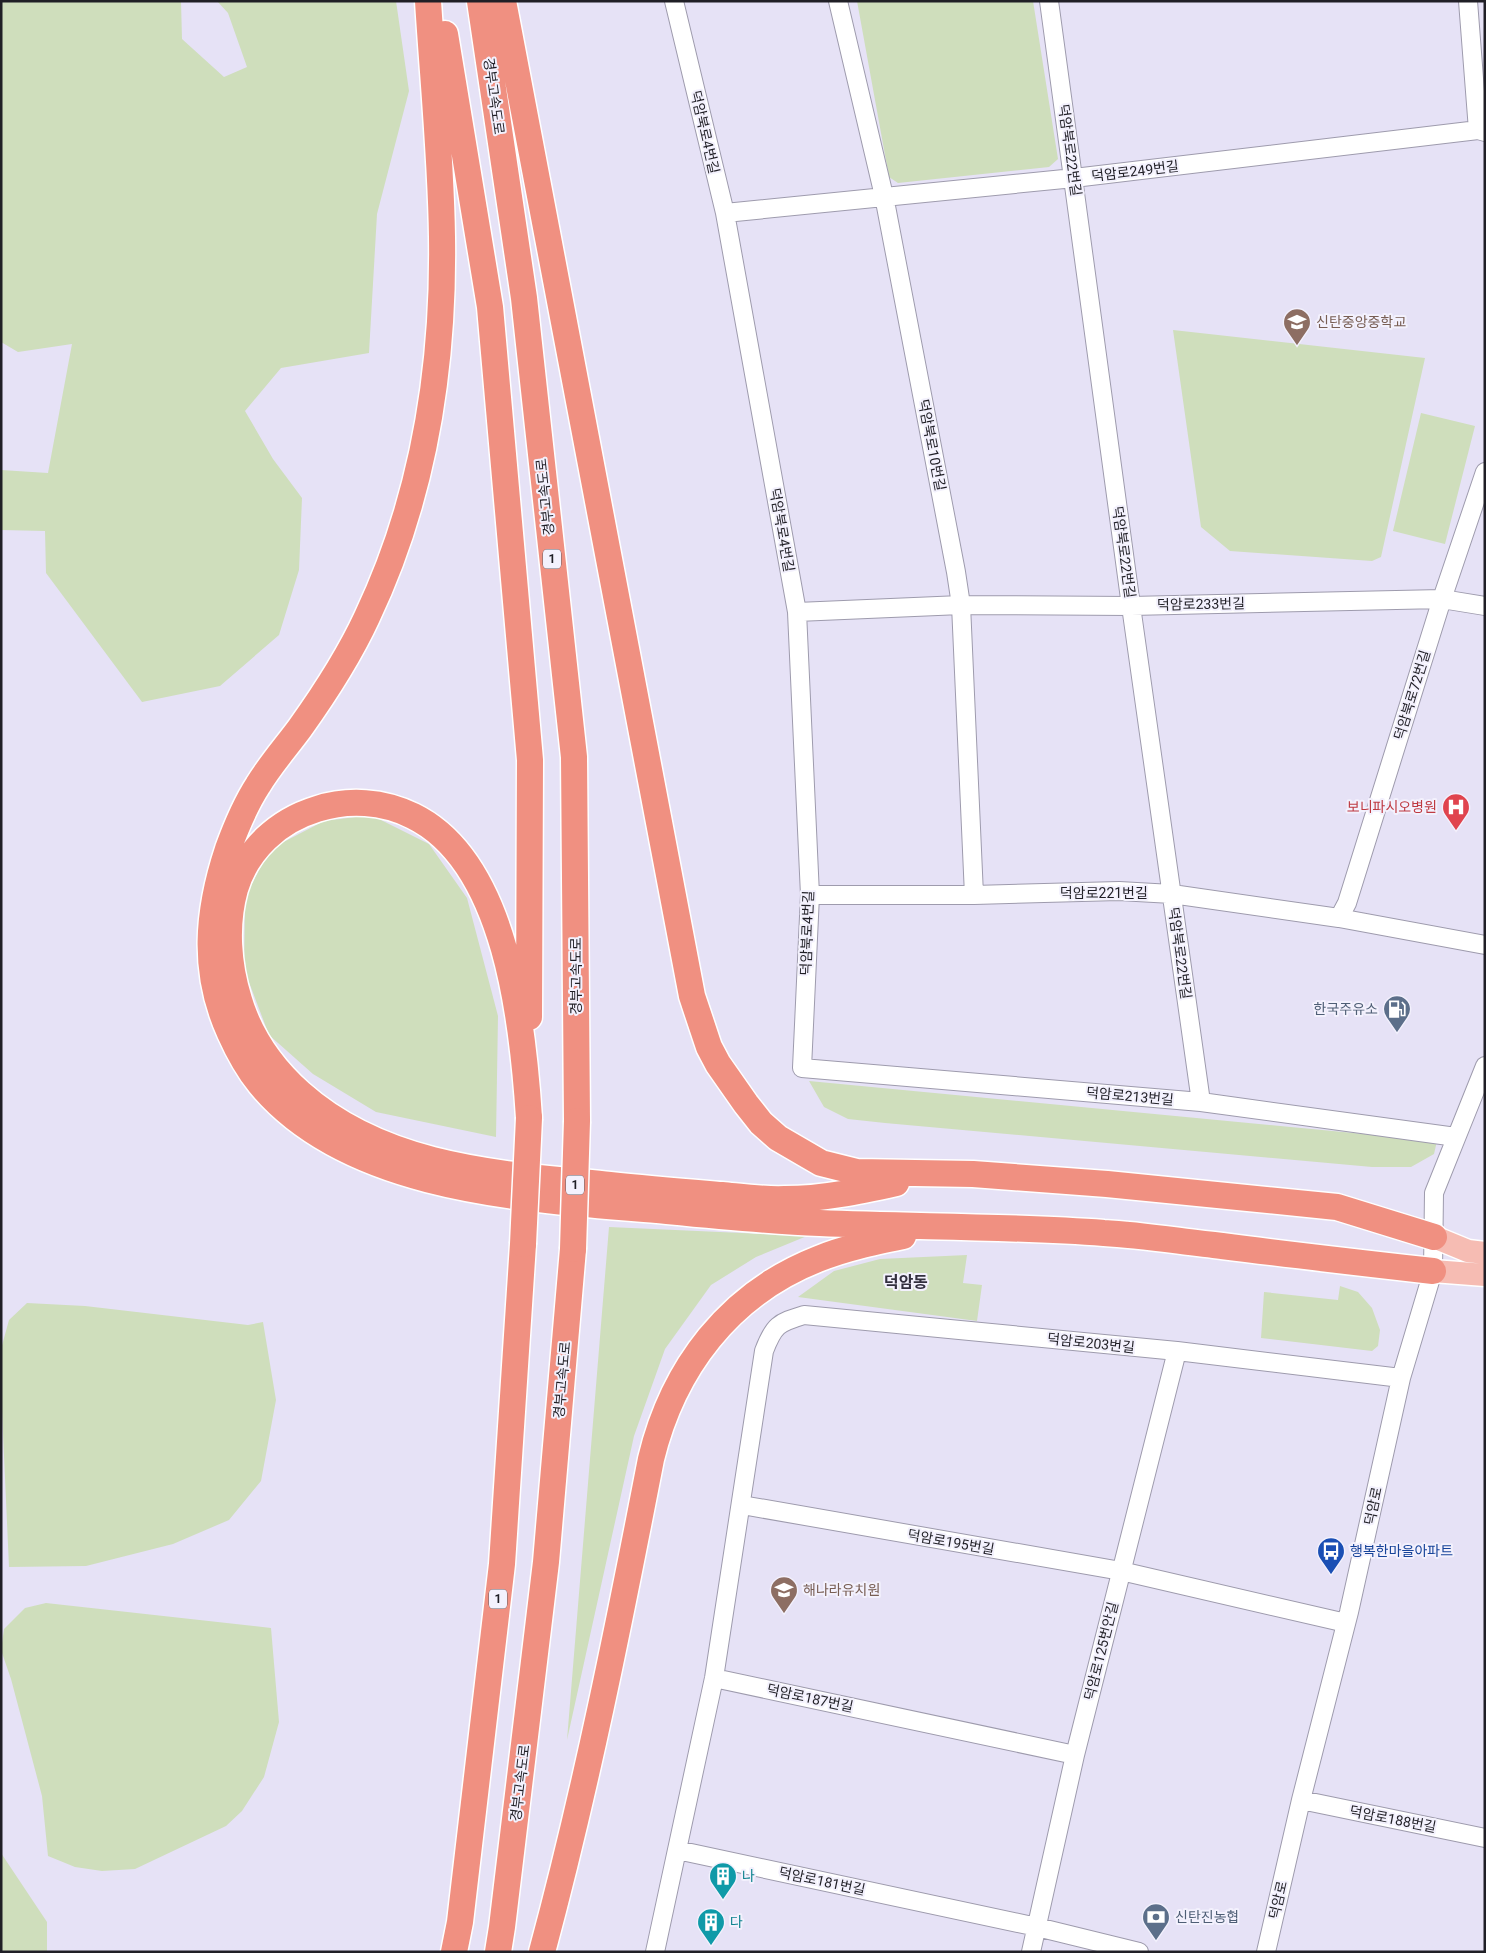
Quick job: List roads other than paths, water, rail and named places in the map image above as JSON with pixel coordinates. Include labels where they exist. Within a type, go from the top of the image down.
[{"type":"highway","points":[[428,1],[442,252],[440,312],[434,382],[426,437],[412,496],[402,529],[368,616],[320,699],[258,785],[236,828],[216,889],[210,933],[212,972],[221,1012],[232,1038],[257,1080],[302,1123],[339,1146],[385,1166],[467,1188],[536,1199],[766,1220],[1107,1233],[1433,1271]]},
{"type":"highway","name":"1","points":[[439,1],[490,307],[530,760],[528,1118],[523,1244],[502,1564],[460,1922],[454,1952]]},
{"type":"highway","name":"경부고속도로","points":[[480,1],[524,298],[574,757],[577,1121],[573,1249],[546,1562],[504,1917],[498,1952]]},
{"type":"highway","points":[[502,1],[692,996],[709,1047],[732,1085],[761,1123],[778,1138],[821,1163],[857,1172],[973,1174],[1107,1184],[1336,1207],[1434,1237]]},
{"type":"highway","points":[[528,1118],[520,1032],[500,939],[489,904],[480,885],[460,854],[435,830],[421,820],[404,811],[373,804],[338,804],[321,808],[287,821],[272,832],[260,844],[242,872],[232,902],[230,954],[240,1004],[260,1047],[287,1081],[340,1124],[364,1136],[432,1160],[491,1173],[675,1192],[764,1198],[796,1199],[827,1196],[917,1179],[973,1174]]},
{"type":"highway","points":[[542,1952],[566,1864],[614,1645],[654,1444],[658,1429],[681,1377],[712,1335],[735,1310],[771,1281],[844,1249],[924,1231],[952,1227]]},
{"type":"main road","points":[[1434,1237],[1468,1251],[1485,1253]]},
{"type":"main road","points":[[1433,1271],[1485,1274]]},
{"type":"street","name":"덕암북로4번길","points":[[674,1],[724,213],[797,612],[810,895],[802,1068]]},
{"type":"street","name":"덕암북로10번길","points":[[838,1],[884,196],[956,572],[960,606],[974,895]]},
{"type":"street","name":"덕암북로22번길","points":[[1049,1],[1131,606],[1201,1102]]},
{"type":"street","points":[[1468,1],[1481,131]]},
{"type":"street","name":"덕암로249번길","points":[[724,213],[1074,178],[1481,131]]},
{"type":"street","name":"덕암북로72번길","points":[[1339,918],[1347,903],[1442,599],[1485,472]]},
{"type":"street","name":"덕암로233번길","points":[[797,612],[960,606],[1131,606],[1442,599],[1485,606]]},
{"type":"street","name":"덕암로221번길","points":[[810,895],[974,895],[1118,891],[1172,894],[1339,918],[1485,945]]},
{"type":"street","name":"덕암로","points":[[1266,1952],[1301,1800],[1346,1623],[1401,1378],[1433,1271],[1434,1193],[1485,1066]]},
{"type":"street","name":"덕암로213번길","points":[[802,1068],[1201,1102],[1456,1137]]},
{"type":"street","name":"덕암로203번길","points":[[742,1505],[764,1351],[770,1336],[782,1322],[804,1315],[1177,1351],[1401,1378]]},
{"type":"street","name":"덕암로125번안길","points":[[1031,1952],[1075,1755],[1177,1351]]},
{"type":"street","points":[[655,1952],[714,1678],[728,1582],[742,1505]]},
{"type":"street","name":"덕암로195번길","points":[[742,1505],[1121,1571],[1346,1623]]},
{"type":"street","name":"덕암로187번길","points":[[714,1678],[1075,1755]]},
{"type":"street","name":"덕암로188번길","points":[[1301,1800],[1485,1838]]},
{"type":"street","name":"덕암로181번길","points":[[677,1850],[1037,1927],[1139,1952]]},
{"type":"place","name":"신탄중앙중학교","points":[[1297,346]]},
{"type":"place","name":"보니파시오병원","points":[[1456,831]]},
{"type":"place","name":"한국주유소","points":[[1397,1033]]},
{"type":"place","name":"행복한마을아파트","points":[[1331,1575]]},
{"type":"place","name":"해나라유치원","points":[[784,1614]]},
{"type":"place","name":"나","points":[[723,1900]]},
{"type":"place","name":"신탄진농협","points":[[1156,1941]]},
{"type":"place","name":"다","points":[[711,1946]]},
{"type":"district","name":"덕암동","points":[[906,1282]]}]
